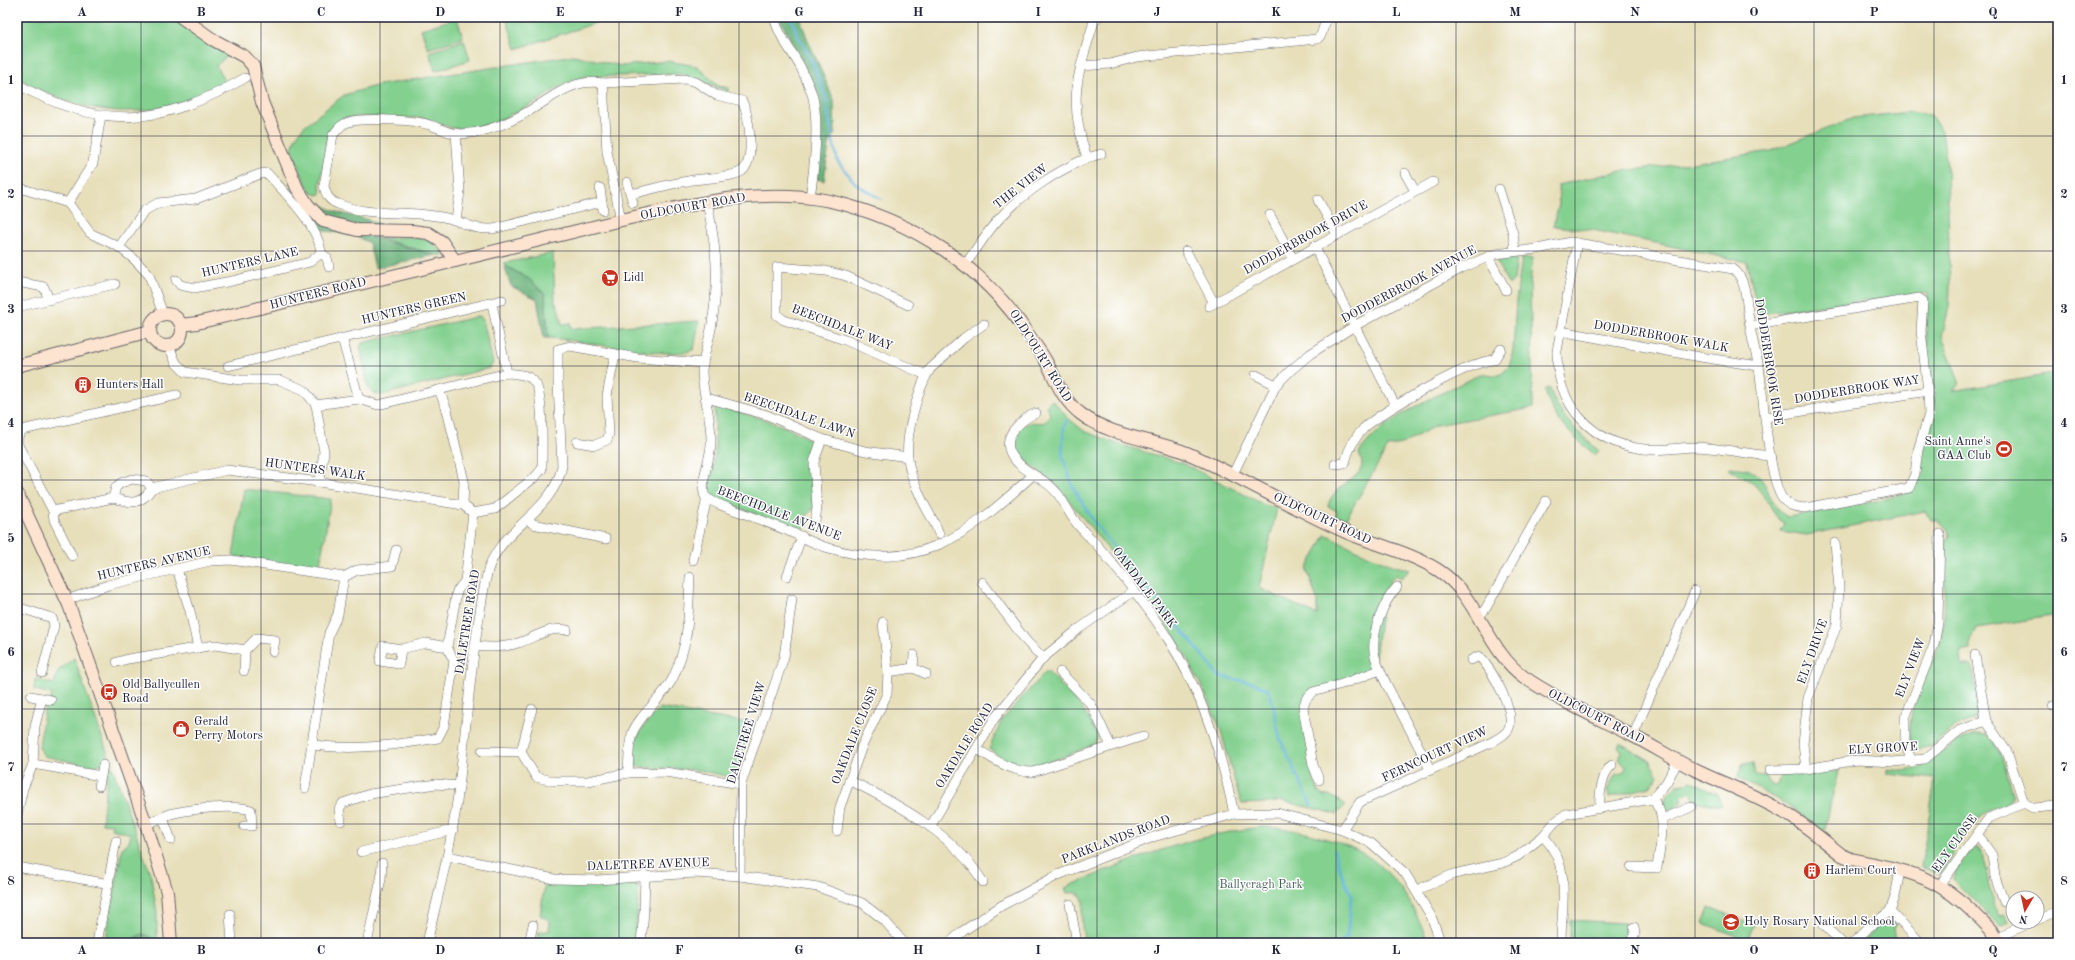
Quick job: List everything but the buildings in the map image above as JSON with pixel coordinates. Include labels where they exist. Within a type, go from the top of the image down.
[{"type":"street","points":[[181,17],[212,39],[245,57],[253,66],[262,102],[291,175],[308,205],[322,221],[357,230],[412,231],[428,233],[442,242],[455,261]]},
{"type":"street","points":[[774,17],[782,37],[800,66],[814,104],[815,158],[810,198]]},
{"type":"street","points":[[1087,158],[1082,143],[1076,89],[1094,21],[1098,17]]},
{"type":"street","points":[[1081,66],[1110,64],[1137,57],[1317,39],[1321,35],[1327,17]]},
{"type":"street","points":[[17,84],[44,99],[101,116],[120,117],[149,116],[174,110],[217,94],[245,78]]},
{"type":"street","points":[[600,188],[603,206],[493,229],[480,230],[456,220],[426,215],[380,214],[339,205],[331,200],[326,193],[324,186],[333,135],[338,128],[346,123],[371,121],[423,123],[449,133],[480,131],[503,124],[569,87],[588,82],[603,83],[685,79],[696,82],[716,96],[742,101],[747,110],[750,151],[748,165],[741,172],[687,181],[632,199],[627,182]]},
{"type":"street","points":[[603,83],[606,152],[621,220]]},
{"type":"street","points":[[68,202],[94,163],[101,116]]},
{"type":"street","points":[[456,133],[460,192],[456,220]]},
{"type":"street","name":"THE VIEW","points":[[965,264],[998,220],[1019,201],[1062,171],[1087,158],[1101,154]]},
{"type":"street","points":[[119,248],[144,211],[158,203],[196,199],[260,174],[267,173],[305,217],[320,244],[321,252],[327,258],[329,267]]},
{"type":"street","points":[[1405,173],[1415,191]]},
{"type":"street","name":"DODDERBROOK DRIVE","points":[[1186,251],[1212,305],[1314,246],[1433,182]]},
{"type":"street","points":[[17,188],[68,202],[90,232],[119,248],[134,259],[149,275],[163,314]]},
{"type":"street","points":[[1499,189],[1513,233],[1515,250]]},
{"type":"street","name":"OLDCOURT ROAD","points":[[455,261],[621,220],[707,202],[750,197],[810,198],[858,209],[896,223],[931,241],[965,264],[1000,296],[1017,316],[1046,361],[1058,389],[1070,406],[1084,417],[1101,426],[1186,453],[1345,532],[1441,572],[1468,602],[1506,660],[1518,673],[1552,696],[1633,736],[1678,761],[1791,816],[1842,855],[1851,859],[1922,876],[1940,885],[1971,910],[1999,942]]},
{"type":"street","points":[[1318,200],[1336,234]]},
{"type":"street","points":[[693,560],[707,498],[705,497],[703,487],[711,443],[711,419],[703,383],[703,363],[712,324],[717,267],[716,246],[707,202]]},
{"type":"street","points":[[1270,215],[1293,259]]},
{"type":"street","name":"DODDERBROOK AVENUE","points":[[1232,476],[1276,385],[1310,354],[1356,325],[1462,268],[1488,257],[1515,250],[1537,249],[1559,243],[1577,243],[1732,269],[1738,273]]},
{"type":"street","points":[[1577,243],[1560,331],[1557,363],[1559,383],[1576,414],[1597,433],[1617,443],[1644,449],[1693,447],[1771,456]]},
{"type":"street","points":[[1314,246],[1356,325],[1395,405]]},
{"type":"street","name":"HUNTERS LANE","points":[[176,280],[180,285],[194,288],[226,282],[310,262],[321,252]]},
{"type":"street","points":[[1488,257],[1506,290]]},
{"type":"street","name":"HUNTERS ROAD","points":[[181,325],[217,318],[455,261]]},
{"type":"street","name":"BEECHDALE WAY","points":[[908,305],[846,276],[826,271],[777,267],[777,315],[784,320],[845,340],[926,375]]},
{"type":"street","name":"DODDERBROOK RISE","points":[[1738,273],[1742,283],[1758,366],[1776,484],[1782,498],[1791,506],[1805,508],[1909,488],[1916,474],[1918,450],[1928,414],[1928,391]]},
{"type":"street","points":[[17,282],[44,287],[49,300]]},
{"type":"street","points":[[17,307],[115,284]]},
{"type":"street","points":[[1750,326],[1918,298],[1923,301],[1920,331],[1928,391]]},
{"type":"street","name":"HUNTERS GREEN","points":[[228,366],[492,304],[502,300]]},
{"type":"street","points":[[492,304],[507,373]]},
{"type":"street","points":[[163,314],[172,315],[181,325],[181,335],[169,346],[164,346],[154,341],[150,331],[152,322],[163,314]]},
{"type":"street","points":[[939,534],[936,523],[919,493],[908,457],[914,411],[926,375],[964,338],[984,324]]},
{"type":"street","points":[[17,366],[150,331]]},
{"type":"street","name":"DODDERBROOK WALK","points":[[1560,331],[1700,357],[1758,366]]},
{"type":"street","points":[[342,338],[359,399]]},
{"type":"street","points":[[169,346],[176,363],[185,372],[240,380],[280,380],[304,390],[316,406],[324,452],[319,482]]},
{"type":"street","name":"DALETREE ROAD","points":[[427,943],[453,830],[475,646],[489,568],[502,543],[528,520],[552,492],[561,474],[562,457],[557,352],[560,347],[570,346],[615,354]]},
{"type":"street","points":[[1335,464],[1345,463],[1349,448],[1364,428],[1395,405],[1487,360],[1494,360],[1501,349]]},
{"type":"street","points":[[577,442],[595,444],[606,440],[609,434],[607,396],[615,354],[638,358],[703,363]]},
{"type":"street","points":[[313,745],[353,749],[396,745],[438,738],[444,726],[454,661],[447,647],[457,591],[465,581],[473,513],[495,508],[535,478],[542,469],[539,399],[535,382],[524,375],[507,373],[378,405],[359,399],[316,406]]},
{"type":"street","points":[[1256,374],[1276,385]]},
{"type":"street","points":[[439,390],[447,410],[464,480],[463,505]]},
{"type":"street","name":"DODDERBROOK WAY","points":[[1766,417],[1928,391]]},
{"type":"street","points":[[72,556],[54,520],[53,511],[18,445],[18,436],[22,430],[177,395]]},
{"type":"street","name":"BEECHDALE LAWN","points":[[706,398],[767,415],[822,439],[865,451],[908,457]]},
{"type":"street","name":"OAKDALE PARK","points":[[1036,413],[1026,417],[1011,434],[1009,446],[1011,454],[1033,475],[1047,483],[1057,492],[1075,521],[1097,544],[1134,591],[1170,643],[1201,703],[1226,772],[1234,814]]},
{"type":"street","points":[[815,521],[817,508],[814,462],[822,439]]},
{"type":"street","name":"HUNTERS WALK","points":[[152,488],[227,470],[319,482],[463,505],[473,513]]},
{"type":"street","name":"BEECHDALE AVENUE","points":[[707,498],[802,536],[818,544],[854,554],[880,556],[908,554],[952,540],[994,511],[1033,475]]},
{"type":"street","points":[[53,511],[113,498],[134,503],[146,498],[152,488],[146,481],[132,479],[121,483],[116,487],[113,498]]},
{"type":"street","points":[[18,496],[67,600],[146,824],[167,892],[171,943]]},
{"type":"street","points":[[1478,618],[1486,608],[1546,501]]},
{"type":"street","points":[[528,520],[533,524],[606,539]]},
{"type":"street","name":"ELY VIEW","points":[[1912,762],[1905,743],[1905,718],[1934,645],[1938,623],[1940,534]]},
{"type":"street","points":[[787,576],[802,536]]},
{"type":"street","name":"ELY DRIVE","points":[[1806,769],[1803,744],[1808,698],[1838,625],[1839,588],[1835,542]]},
{"type":"street","points":[[305,788],[313,745],[329,633],[338,614],[344,577],[357,570],[392,566],[396,550]]},
{"type":"street","name":"HUNTERS AVENUE","points":[[67,600],[108,585],[204,562],[230,560],[344,577]]},
{"type":"street","points":[[178,569],[190,611],[198,648]]},
{"type":"street","points":[[628,773],[632,734],[639,723],[658,701],[672,679],[684,649],[689,622],[690,577]]},
{"type":"street","points":[[982,582],[1027,642],[1043,658]]},
{"type":"street","points":[[1397,587],[1384,608],[1376,630],[1374,651],[1380,670],[1430,770]]},
{"type":"street","name":"OAKDALE ROAD","points":[[930,826],[994,719],[1043,658],[1080,628],[1134,591]]},
{"type":"street","points":[[1633,736],[1695,591]]},
{"type":"street","name":"DALETREE VIEW","points":[[740,876],[741,784],[784,657],[792,599]]},
{"type":"street","points":[[17,607],[52,618],[54,626],[42,673]]},
{"type":"street","name":"OAKDALE CLOSE","points":[[837,831],[840,807],[849,780],[862,746],[887,694],[888,672],[883,622]]},
{"type":"street","points":[[475,646],[493,648],[518,643],[538,633],[559,629],[567,630]]},
{"type":"street","points":[[244,671],[245,650],[257,638],[275,640],[273,652]]},
{"type":"street","points":[[401,649],[426,643],[447,647]]},
{"type":"street","points":[[117,662],[215,646],[245,650]]},
{"type":"street","points":[[913,668],[914,655]]},
{"type":"street","points":[[1975,655],[1986,721],[2007,752],[2024,803],[2033,808],[2058,806]]},
{"type":"street","name":"FERNCOURT VIEW","points":[[1342,830],[1360,802],[1490,743],[1501,737],[1508,729],[1511,722],[1510,710],[1500,689],[1479,656],[1471,660]]},
{"type":"street","points":[[888,672],[913,668],[926,674]]},
{"type":"street","points":[[1319,780],[1313,765],[1303,708],[1306,698],[1313,692],[1342,684],[1380,670]]},
{"type":"street","points":[[1060,672],[1091,704],[1111,746]]},
{"type":"street","points":[[17,815],[23,788],[33,764],[35,726],[47,699],[31,696]]},
{"type":"street","points":[[532,709],[521,752],[536,777],[553,781],[588,781],[628,773],[665,772],[741,784]]},
{"type":"street","name":"ELY GROVE","points":[[1770,770],[1806,769],[1857,760],[1912,762],[1925,759],[1960,730],[1986,721]]},
{"type":"street","points":[[977,749],[1010,769],[1021,772],[1033,772],[1143,736]]},
{"type":"street","points":[[482,751],[521,752]]},
{"type":"street","points":[[1417,890],[1454,874],[1503,863],[1518,856],[1543,836],[1554,822],[1566,814],[1652,799],[1666,783],[1678,761]]},
{"type":"street","points":[[33,764],[101,776]]},
{"type":"street","points":[[99,786],[103,765]]},
{"type":"street","points":[[1600,807],[1599,797],[1605,778],[1612,765]]},
{"type":"street","points":[[849,780],[930,826],[977,872],[983,882]]},
{"type":"street","points":[[341,821],[339,809],[343,803],[370,794],[436,784],[459,786]]},
{"type":"street","points":[[1631,867],[1657,868],[1662,820],[1656,803],[1652,799]]},
{"type":"street","name":"ELY CLOSE","points":[[1940,885],[1989,818],[2024,803]]},
{"type":"street","points":[[1662,820],[1691,807]]},
{"type":"street","points":[[146,824],[173,813],[218,808],[244,808],[251,810],[252,814],[252,826],[244,826]]},
{"type":"street","name":"PARKLANDS ROAD","points":[[949,943],[963,931],[1001,906],[1058,875],[1153,837],[1234,814],[1277,813],[1342,830],[1371,843],[1405,873],[1417,890],[1431,916],[1441,943]]},
{"type":"street","points":[[163,818],[171,840]]},
{"type":"street","points":[[361,852],[453,830]]},
{"type":"street","points":[[1978,835],[1992,855],[1995,877],[2004,902]]},
{"type":"street","points":[[1543,836],[1558,857],[1564,877],[1561,943]]},
{"type":"street","points":[[97,943],[116,841]]},
{"type":"street","name":"DALETREE AVENUE","points":[[448,856],[554,879],[598,880],[645,875],[694,873],[740,876],[818,887],[862,903],[884,920],[904,943]]},
{"type":"street","points":[[367,943],[381,879],[382,863]]},
{"type":"street","points":[[17,867],[109,884]]},
{"type":"street","points":[[1853,943],[1868,928],[1890,911],[1895,897],[1900,870]]},
{"type":"street","points":[[641,943],[645,875]]},
{"type":"street","points":[[1070,904],[1077,943]]},
{"type":"street","points":[[1890,911],[1921,943]]},
{"type":"street","points":[[2045,917],[2058,911]]},
{"type":"street","points":[[230,914],[232,943]]},
{"type":"street","points":[[1824,924],[1842,943]]},
{"type":"street","points":[[529,943],[533,925]]},
{"type":"street","points":[[1632,943],[1636,932],[1634,927]]},
{"type":"street","points":[[1999,942],[2004,934],[2014,930]]},
{"type":"green space","points":[[17,17],[169,17],[227,56],[216,66],[224,80],[222,87],[196,98],[170,106],[144,110],[118,111],[92,108],[67,101],[42,91],[17,77]]},
{"type":"green space","points":[[506,17],[614,17],[516,49]]},
{"type":"green space","points":[[779,17],[800,17],[807,38],[834,100],[835,134],[829,144],[824,181],[817,179],[821,116],[815,90]]},
{"type":"green space","points":[[457,18],[463,38],[428,49],[421,29]]},
{"type":"green space","points":[[464,40],[470,60],[435,71],[429,52]]},
{"type":"green space","points":[[574,55],[621,66],[667,61],[697,66],[718,86],[729,88],[729,92],[683,74],[583,77],[562,85],[538,101],[494,123],[470,129],[452,128],[424,118],[355,117],[342,121],[328,134],[320,185],[321,194],[317,195],[310,191],[300,171],[292,149],[295,139],[303,127],[344,95],[379,85]]},
{"type":"green space","points":[[1909,112],[1930,115],[1942,131],[1947,166],[1950,289],[1949,307],[1942,336],[1960,384],[1952,391],[2058,373],[2058,615],[1977,628],[1970,643],[1970,650],[1961,652],[1962,665],[1972,665],[1979,708],[1976,718],[1955,727],[1932,746],[1912,750],[1910,733],[1911,718],[1920,689],[1938,647],[1944,620],[1944,546],[1945,540],[1949,537],[1948,529],[1937,520],[1931,520],[1925,511],[1807,535],[1780,531],[1784,523],[1779,520],[1759,490],[1747,479],[1730,471],[1730,467],[1747,469],[1756,474],[1761,479],[1776,507],[1781,513],[1788,517],[1881,500],[1912,491],[1917,483],[1922,451],[1931,428],[1934,402],[1926,336],[1928,293],[1758,314],[1747,262],[1593,230],[1553,226],[1559,205],[1558,185],[1621,171],[1692,163],[1771,151],[1853,118]]},
{"type":"green space","points":[[322,204],[337,212],[370,220],[385,229],[342,221],[327,212],[320,205]]},
{"type":"green space","points":[[311,217],[344,229],[435,255],[375,268],[369,243],[355,235],[326,231],[318,227]]},
{"type":"green space","points":[[377,237],[420,238],[428,240],[443,252],[442,255],[435,255]]},
{"type":"green space","points":[[553,253],[555,304],[557,304],[562,324],[570,323],[571,329],[699,321],[694,349],[683,352],[667,353],[625,349],[548,338],[545,294],[529,279],[504,265],[504,263]]},
{"type":"green space","points":[[1517,258],[1514,280],[1509,285],[1497,261]]},
{"type":"green space","points":[[1522,258],[1533,258],[1530,283],[1533,408],[1436,425],[1405,443],[1388,447],[1343,524],[1335,520],[1337,511],[1328,506],[1331,499],[1340,488],[1357,475],[1362,465],[1359,453],[1369,440],[1382,428],[1397,417],[1431,398],[1480,374],[1493,376],[1501,374],[1508,368],[1513,350],[1516,301]]},
{"type":"green space","points":[[504,265],[529,279],[545,294],[548,338],[544,338],[537,299],[511,286]]},
{"type":"green space","points":[[480,316],[483,320],[493,363],[490,368],[381,395],[373,393],[368,387],[360,347],[362,343]]},
{"type":"green space","points":[[1546,388],[1550,389],[1558,408],[1564,416],[1584,438],[1599,451],[1595,455],[1571,434],[1558,419],[1549,401],[1545,390]]},
{"type":"green space","points":[[1052,400],[1069,419],[1084,431],[1115,443],[1182,463],[1265,505],[1277,508],[1259,588],[1317,615],[1317,600],[1307,569],[1325,535],[1379,560],[1410,570],[1401,578],[1396,575],[1389,581],[1392,586],[1382,606],[1374,664],[1370,671],[1304,697],[1314,780],[1319,793],[1323,796],[1329,795],[1346,805],[1336,814],[1282,801],[1242,804],[1220,728],[1203,689],[1182,649],[1160,614],[1059,488],[1017,453],[1015,444],[1018,431],[1021,427],[1029,423],[1045,422],[1050,414],[1046,406]]},
{"type":"green space","points":[[720,408],[754,416],[783,426],[813,443],[810,472],[814,509],[806,518],[803,531],[711,498],[708,490],[715,454],[715,409]]},
{"type":"green space","points":[[244,489],[331,499],[319,570],[233,556]]},
{"type":"green space","points":[[74,658],[151,876],[157,913],[157,943],[105,943],[122,848],[129,842],[131,834],[111,829],[112,824],[102,823],[108,765],[98,764],[95,767],[44,756],[39,747],[45,705],[50,702],[52,694],[34,690],[35,679],[54,684],[58,671]]},
{"type":"green space","points":[[1047,670],[1077,702],[1087,716],[1098,737],[1095,744],[1047,763],[1028,767],[1017,766],[1004,760],[989,749],[1002,720]]},
{"type":"green space","points":[[660,708],[749,723],[742,761],[735,773],[730,777],[698,770],[639,767],[635,765],[633,757],[634,748],[639,734]]},
{"type":"green space","points":[[1975,734],[1983,734],[1988,736],[1996,746],[2007,773],[2013,796],[2007,803],[1982,814],[1958,845],[1943,871],[1939,874],[1921,867],[1935,779],[1888,774],[1888,769],[1904,771],[1920,768],[1958,741]]},
{"type":"green space","points":[[1620,743],[1649,760],[1658,776],[1649,787],[1610,797],[1607,790],[1616,774],[1624,773],[1626,767],[1619,759],[1622,751],[1618,747]]},
{"type":"green space","points":[[1743,764],[1753,764],[1755,775],[1766,776],[1770,784],[1777,785],[1781,775],[1838,771],[1824,833],[1793,808],[1739,779],[1738,775]]},
{"type":"green space","points":[[1690,781],[1717,794],[1722,806],[1695,801],[1691,792],[1682,795],[1682,803],[1673,809],[1667,810],[1665,800],[1669,793],[1677,785],[1685,784]]},
{"type":"green space","name":"Ballycragh Park","points":[[1262,827],[1299,831],[1313,835],[1351,847],[1372,860],[1393,879],[1402,891],[1417,916],[1428,943],[1085,943],[1082,927],[1082,898],[1074,893],[1067,893],[1065,888],[1113,868],[1186,842]]},
{"type":"green space","points":[[1977,847],[1982,855],[1993,897],[1993,906],[1999,916],[2004,914],[2005,916],[2005,924],[2000,927],[1953,880],[1956,871],[1969,853]]},
{"type":"green space","points":[[545,883],[613,883],[628,884],[639,887],[635,943],[536,943],[539,932],[549,931],[550,921],[540,915]]},
{"type":"green space","points":[[1709,907],[1754,925],[1747,940],[1703,923]]},
{"type":"green space","points":[[1570,920],[1624,923],[1628,936],[1626,943],[1570,943]]},
{"type":"green space","points":[[1888,920],[1896,924],[1893,928],[1894,935],[1904,943],[1863,943],[1877,927]]},
{"type":"green space","points":[[142,934],[151,937],[154,943],[109,943],[116,939],[130,940]]},
{"type":"waterway","points":[[791,17],[797,34],[813,64],[826,98],[832,137],[838,162],[857,185],[881,199]]},
{"type":"waterway","points":[[1067,420],[1064,427],[1062,455],[1073,487],[1094,522],[1219,676],[1254,683],[1267,689],[1271,696],[1280,739],[1311,805]]},
{"type":"waterway","points":[[1334,850],[1343,878],[1352,896],[1347,935],[1342,943]]},
{"type":"place","name":"Lidl","points":[[610,278]]},
{"type":"place","name":"Hunters Hall","points":[[83,385]]},
{"type":"place","name":"Saint Anne's GAA Club","points":[[2004,449]]},
{"type":"place","name":"Old Ballycullen Road","points":[[109,692]]},
{"type":"place","name":"Gerald Perry Motors","points":[[181,729]]},
{"type":"place","name":"Harlem Court","points":[[1812,871]]},
{"type":"place","name":"Holy Rosary National School","points":[[1731,922]]}]
